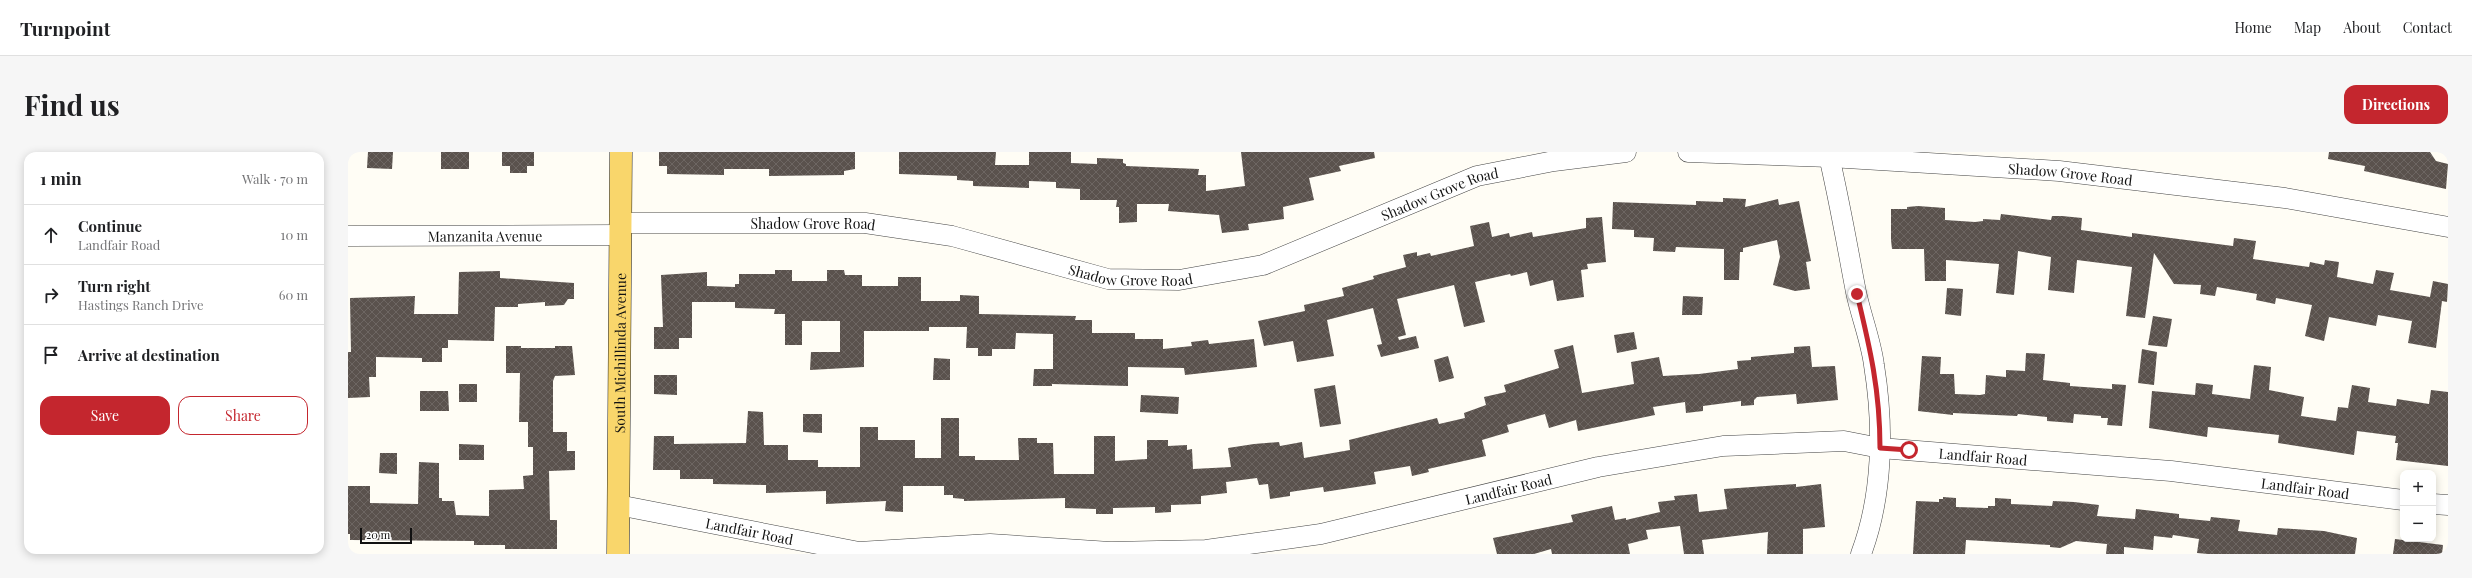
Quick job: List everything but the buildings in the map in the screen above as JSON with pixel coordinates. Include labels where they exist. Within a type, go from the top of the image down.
[{"type":"main road","name":"South Michillinda Avenue","points":[[618,554],[621,152]]},
{"type":"street","name":"Shadow Grove Road","points":[[621,229],[865,223],[952,236],[1108,278],[1179,280],[1263,264],[1477,176],[1554,161],[1626,152]]},
{"type":"street","name":"Shadow Grove Road","points":[[1688,152],[1829,154],[2060,171],[2285,198],[2448,227]]},
{"type":"street","points":[[1829,154],[1857,294],[1874,364],[1880,414],[1880,448],[1872,524],[1861,554]]},
{"type":"street","name":"Manzanita Avenue","points":[[348,236],[621,229]]},
{"type":"street","name":"Landfair Road","points":[[618,505],[859,552],[990,544],[1110,552],[1206,550],[1321,534],[1598,467],[1723,446],[1844,441],[1880,448],[2171,471],[2400,500]]},
{"type":"street","points":[[2436,504],[2448,506]]},
{"type":"route","points":[[1857,294],[1874,364],[1880,414],[1880,448],[1909,450]]}]
